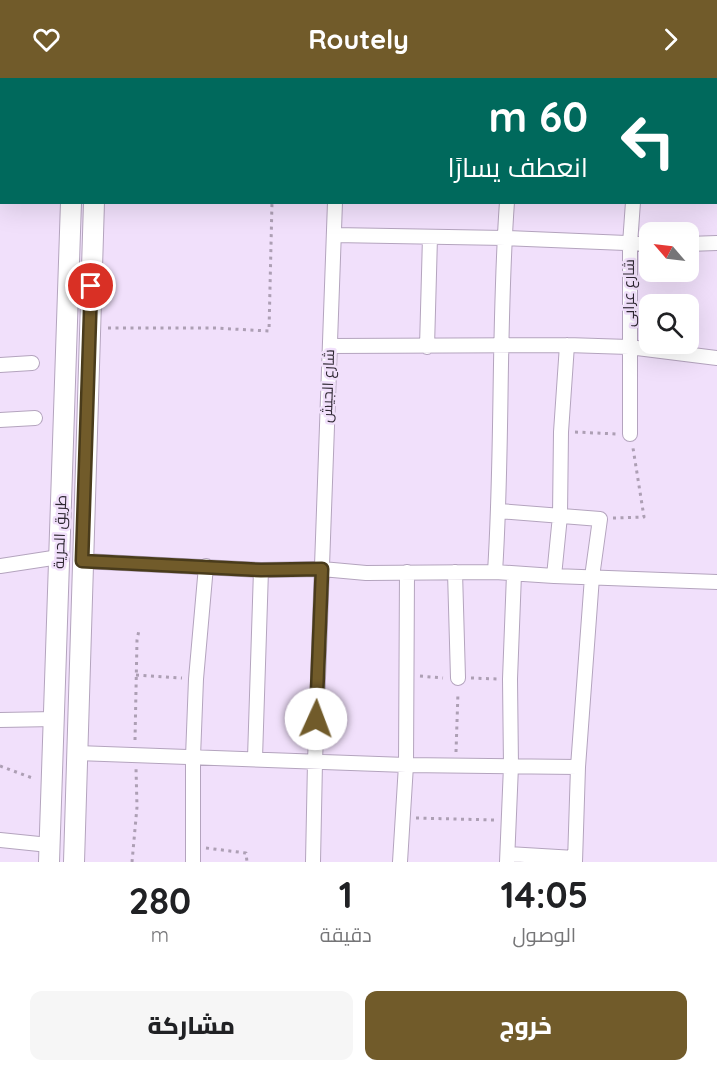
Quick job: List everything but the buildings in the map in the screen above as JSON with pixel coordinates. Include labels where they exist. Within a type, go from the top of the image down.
[{"type":"main road","name":"طريق الحرية","points":[[49,853],[71,204]]},
{"type":"main road","name":"طريق الحرية","points":[[74,862],[94,204]]},
{"type":"street","name":"شارع الجيش","points":[[313,862],[335,204]]},
{"type":"street","points":[[495,572],[499,511],[501,344],[507,204]]},
{"type":"street","name":"شارع عرابى","points":[[630,434],[630,244],[633,204]]},
{"type":"street","points":[[334,235],[505,238],[639,244]]},
{"type":"street","points":[[427,347],[430,237]]},
{"type":"street","points":[[699,244],[717,243]]},
{"type":"street","points":[[330,346],[567,345],[629,347],[717,358]]},
{"type":"street","points":[[554,576],[560,516],[561,432],[567,345]]},
{"type":"street","points":[[0,365],[32,363]]},
{"type":"street","points":[[0,420],[34,418]]},
{"type":"street","points":[[499,511],[600,519],[592,577],[578,767],[575,860],[508,858],[514,574]]},
{"type":"street","points":[[0,566],[59,557]]},
{"type":"street","points":[[82,561],[261,570],[322,569],[366,573],[495,572],[717,582]]},
{"type":"street","points":[[193,862],[196,679],[206,567]]},
{"type":"street","points":[[255,759],[261,570]]},
{"type":"street","points":[[400,862],[406,765],[406,572]]},
{"type":"street","points":[[455,572],[458,678]]},
{"type":"street","points":[[0,720],[55,719]]},
{"type":"street","points":[[77,753],[406,765],[578,767]]},
{"type":"street","points":[[0,840],[49,853]]},
{"type":"path","points":[[90,328],[215,328],[269,331],[272,204]]},
{"type":"path","points":[[561,432],[630,434],[644,517],[600,519]]},
{"type":"path","points":[[132,862],[137,807],[136,675],[140,630]]},
{"type":"path","points":[[136,675],[196,679]]},
{"type":"path","points":[[406,676],[510,679]]},
{"type":"path","points":[[456,765],[458,678]]},
{"type":"path","points":[[0,766],[51,785]]},
{"type":"path","points":[[403,818],[508,820]]},
{"type":"path","points":[[194,846],[246,853],[247,862]]},
{"type":"route","points":[[91,286],[82,561],[261,570],[322,569],[316,719]]}]
